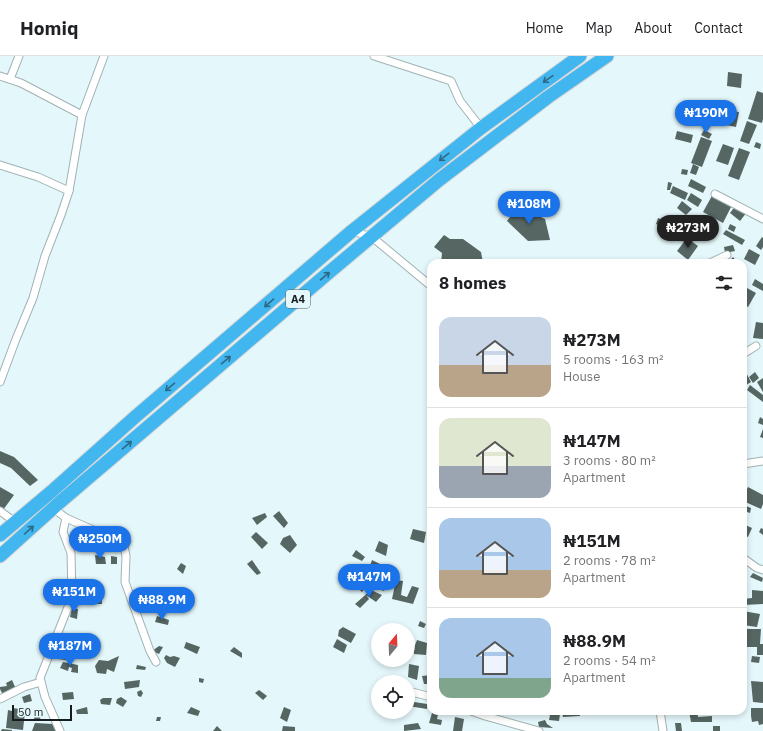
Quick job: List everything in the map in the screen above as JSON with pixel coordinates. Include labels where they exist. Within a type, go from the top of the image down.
[{"type":"highway","name":"A4","points":[[0,535],[352,231],[481,128],[580,56]]},
{"type":"highway","name":"A4","points":[[0,556],[53,508],[445,176],[548,97],[606,56]]},
{"type":"street","points":[[10,80],[19,56]]},
{"type":"street","points":[[0,382],[16,339],[34,298],[45,256],[69,191],[82,115],[104,56]]},
{"type":"street","points":[[374,56],[451,81],[460,100],[481,128]]},
{"type":"street","points":[[0,76],[21,83],[82,115]]},
{"type":"street","points":[[0,165],[38,176],[69,191]]},
{"type":"street","points":[[715,194],[763,219]]},
{"type":"street","points":[[352,231],[372,237],[427,283]]},
{"type":"street","points":[[720,259],[727,256]]},
{"type":"street","points":[[747,352],[756,346]]},
{"type":"street","points":[[747,463],[763,461]]},
{"type":"street","points":[[53,508],[66,518],[107,536],[127,542],[124,546],[126,556],[125,582],[150,651],[156,662]]},
{"type":"street","points":[[0,511],[15,522]]},
{"type":"street","points":[[60,731],[45,697],[40,678],[72,597],[71,553],[63,532],[66,518]]},
{"type":"street","points":[[747,561],[757,568],[763,570]]},
{"type":"street","points":[[0,699],[24,687],[41,682]]},
{"type":"street","points":[[415,693],[427,696]]},
{"type":"street","points":[[482,715],[539,731]]},
{"type":"street","points":[[661,715],[664,731]]},
{"type":"building","points":[[728,72],[742,74],[741,88],[727,86]]},
{"type":"building","points":[[757,91],[763,93],[762,123],[748,119]]},
{"type":"building","points":[[716,100],[734,104],[732,111],[739,112],[736,127],[712,122]]},
{"type":"building","points":[[747,121],[757,125],[749,144],[740,141]]},
{"type":"building","points":[[704,130],[712,134],[709,139],[701,135]]},
{"type":"building","points":[[677,131],[693,135],[691,143],[675,139]]},
{"type":"building","points":[[701,137],[712,141],[702,167],[691,163]]},
{"type":"building","points":[[756,142],[761,144],[760,149],[754,147]]},
{"type":"building","points":[[723,144],[734,148],[728,165],[716,161]]},
{"type":"building","points":[[739,148],[750,152],[739,180],[728,176]]},
{"type":"building","points":[[693,164],[699,167],[696,175],[690,173]]},
{"type":"building","points":[[682,169],[688,170],[687,175],[681,174]]},
{"type":"building","points":[[691,179],[706,187],[703,193],[688,186]]},
{"type":"building","points":[[668,182],[672,183],[670,190],[667,190]]},
{"type":"building","points":[[673,186],[688,193],[685,200],[670,193]]},
{"type":"building","points":[[691,193],[702,200],[698,207],[687,200]]},
{"type":"building","points":[[713,194],[732,205],[723,223],[703,212]]},
{"type":"building","points":[[682,201],[692,209],[686,215],[677,208]]},
{"type":"building","points":[[737,204],[747,212],[740,221],[730,213]]},
{"type":"building","points":[[518,206],[545,219],[550,240],[528,241],[507,221]]},
{"type":"building","points":[[658,218],[675,225],[673,230],[656,224]]},
{"type":"building","points":[[730,224],[736,227],[734,232],[728,229]]},
{"type":"building","points":[[710,225],[716,226],[713,234],[708,232]]},
{"type":"building","points":[[726,230],[745,240],[742,245],[723,234]]},
{"type":"building","points":[[444,235],[450,239],[463,239],[481,252],[482,259],[441,259],[442,253],[434,247]]},
{"type":"building","points":[[762,237],[763,247],[761,250],[756,246]]},
{"type":"building","points":[[687,238],[698,246],[689,259],[677,251]]},
{"type":"building","points":[[733,245],[735,251],[725,253],[724,247]]},
{"type":"building","points":[[749,249],[760,255],[755,265],[747,261],[747,259],[744,259]]},
{"type":"building","points":[[755,279],[763,284],[763,291],[752,285]]},
{"type":"building","points":[[747,288],[756,293],[747,306]]},
{"type":"building","points":[[756,322],[763,323],[763,339],[753,338]]},
{"type":"building","points":[[755,372],[759,378],[753,383],[749,377]]},
{"type":"building","points":[[747,374],[751,382],[747,384]]},
{"type":"building","points":[[763,378],[763,392],[757,382]]},
{"type":"building","points":[[750,385],[763,395],[763,402],[747,390]]},
{"type":"building","points":[[760,417],[763,419],[763,425],[758,423]]},
{"type":"building","points":[[763,429],[763,438],[760,437]]},
{"type":"building","points":[[0,451],[14,457],[38,480],[30,486],[11,468],[0,463]]},
{"type":"building","points":[[0,487],[14,495],[3,510],[0,508]]},
{"type":"building","points":[[748,487],[763,495],[763,504],[761,509],[747,503]]},
{"type":"building","points":[[747,506],[751,508],[750,513],[747,512]]},
{"type":"building","points":[[279,511],[288,523],[284,528],[273,516]]},
{"type":"building","points":[[265,513],[267,517],[257,525],[252,518]]},
{"type":"building","points":[[747,526],[752,528],[747,537]]},
{"type":"building","points":[[761,528],[763,529],[763,535],[759,532]]},
{"type":"building","points":[[413,529],[426,532],[424,543],[410,539]]},
{"type":"building","points":[[256,532],[268,543],[262,549],[251,537]]},
{"type":"building","points":[[290,535],[297,545],[290,553],[280,544],[283,538]]},
{"type":"building","points":[[379,541],[388,545],[386,556],[375,551]]},
{"type":"building","points":[[356,550],[365,557],[362,561],[352,556]]},
{"type":"building","points":[[95,555],[105,557],[106,564],[96,564]]},
{"type":"building","points":[[111,556],[117,557],[117,564],[111,564]]},
{"type":"building","points":[[252,560],[261,573],[257,575],[247,564]]},
{"type":"building","points":[[372,560],[382,565],[378,573],[369,569]]},
{"type":"building","points":[[181,563],[186,566],[183,574],[177,569]]},
{"type":"building","points":[[359,564],[366,580],[362,578],[354,566]]},
{"type":"building","points":[[385,565],[395,570],[384,591],[374,587]]},
{"type":"building","points":[[753,573],[763,578],[762,582],[750,577]]},
{"type":"building","points":[[356,576],[366,586],[362,592],[349,580]]},
{"type":"building","points":[[396,580],[403,581],[401,595],[407,597],[412,586],[419,588],[413,604],[392,599]]},
{"type":"building","points":[[96,589],[101,589],[102,604],[94,604],[93,599],[95,596],[98,597]]},
{"type":"building","points":[[371,590],[382,595],[376,602],[366,595],[369,599],[360,608],[355,604]]},
{"type":"building","points":[[752,590],[763,591],[763,604],[747,605],[747,599],[752,598]]},
{"type":"building","points":[[72,608],[78,609],[77,619],[70,617]]},
{"type":"building","points":[[747,612],[760,614],[757,627],[747,626]]},
{"type":"building","points":[[157,616],[169,620],[168,625],[155,622]]},
{"type":"building","points":[[420,621],[426,624],[424,628],[418,626]]},
{"type":"building","points":[[343,627],[356,634],[351,643],[338,636],[339,630]]},
{"type":"building","points":[[747,629],[761,629],[760,644],[763,644],[763,655],[757,655],[757,647],[747,647]]},
{"type":"building","points":[[337,639],[347,645],[344,653],[333,647]]},
{"type":"building","points":[[417,640],[427,643],[426,655],[415,654],[415,645]]},
{"type":"building","points":[[186,642],[200,647],[197,654],[184,648]]},
{"type":"building","points":[[159,646],[163,647],[159,654],[152,651]]},
{"type":"building","points":[[234,647],[242,653],[242,658],[230,651]]},
{"type":"building","points":[[61,649],[67,650],[66,660],[58,659]]},
{"type":"building","points":[[166,655],[180,658],[175,667],[167,663],[164,658]]},
{"type":"building","points":[[119,656],[114,672],[107,669],[106,674],[97,673],[95,666],[99,660],[108,661]]},
{"type":"building","points":[[752,656],[760,657],[759,663],[751,662]]},
{"type":"building","points":[[63,662],[78,665],[78,673],[71,672],[72,668],[69,667],[68,671],[60,668]]},
{"type":"building","points":[[137,665],[146,667],[145,670],[136,669]]},
{"type":"building","points":[[419,666],[417,680],[415,679],[415,675],[408,675],[409,667]]},
{"type":"building","points":[[427,675],[427,684],[424,684],[422,676]]},
{"type":"building","points":[[199,678],[204,679],[203,683],[199,682]]},
{"type":"building","points":[[12,680],[16,689],[3,695],[0,687],[7,686],[6,683]]},
{"type":"building","points":[[140,680],[139,687],[125,689],[124,682]]},
{"type":"building","points":[[751,681],[763,682],[763,703],[753,702]]},
{"type":"building","points":[[141,690],[143,693],[141,697],[138,696],[137,692]]},
{"type":"building","points":[[259,690],[267,696],[263,700],[255,693]]},
{"type":"building","points":[[73,692],[74,699],[63,700],[62,693]]},
{"type":"building","points":[[30,694],[32,701],[24,703],[22,697]]},
{"type":"building","points":[[121,697],[127,701],[123,707],[116,703],[117,699]]},
{"type":"building","points":[[103,698],[112,698],[110,705],[101,704],[100,700]]},
{"type":"building","points":[[415,702],[427,704],[427,709],[415,707]]},
{"type":"building","points":[[87,707],[88,714],[77,714],[76,710]]},
{"type":"building","points":[[191,707],[200,711],[198,716],[187,713]]},
{"type":"building","points":[[284,707],[291,710],[287,722],[280,718]]},
{"type":"building","points":[[12,708],[20,709],[20,712],[25,712],[23,730],[6,728],[8,710],[12,711]]},
{"type":"building","points":[[751,708],[763,708],[763,724],[759,725],[758,721],[752,722]]},
{"type":"building","points":[[36,709],[41,711],[40,721],[34,719]]},
{"type":"building","points":[[431,715],[438,715],[437,719],[442,720],[441,725],[429,723]]},
{"type":"building","points":[[550,715],[560,715],[559,721],[549,720]]},
{"type":"building","points":[[563,715],[580,716],[563,717]]},
{"type":"building","points":[[690,715],[698,715],[698,717],[712,716],[712,722],[691,722]]},
{"type":"building","points":[[157,717],[161,717],[160,721],[156,721]]},
{"type":"building","points":[[455,717],[464,719],[462,731],[453,731]]},
{"type":"building","points":[[545,720],[547,724],[553,728],[539,727],[538,722]]},
{"type":"building","points":[[35,723],[54,724],[58,731],[32,731]]},
{"type":"building","points":[[418,723],[421,729],[404,731],[404,725]]},
{"type":"building","points":[[675,723],[681,723],[682,731],[676,731]]},
{"type":"building","points":[[217,726],[222,731],[213,731]]},
{"type":"building","points":[[283,726],[295,727],[295,731],[282,731]]},
{"type":"building","points":[[713,726],[720,726],[720,731],[713,731]]},
{"type":"building","points":[[2,729],[12,730],[12,731],[1,731]]}]
